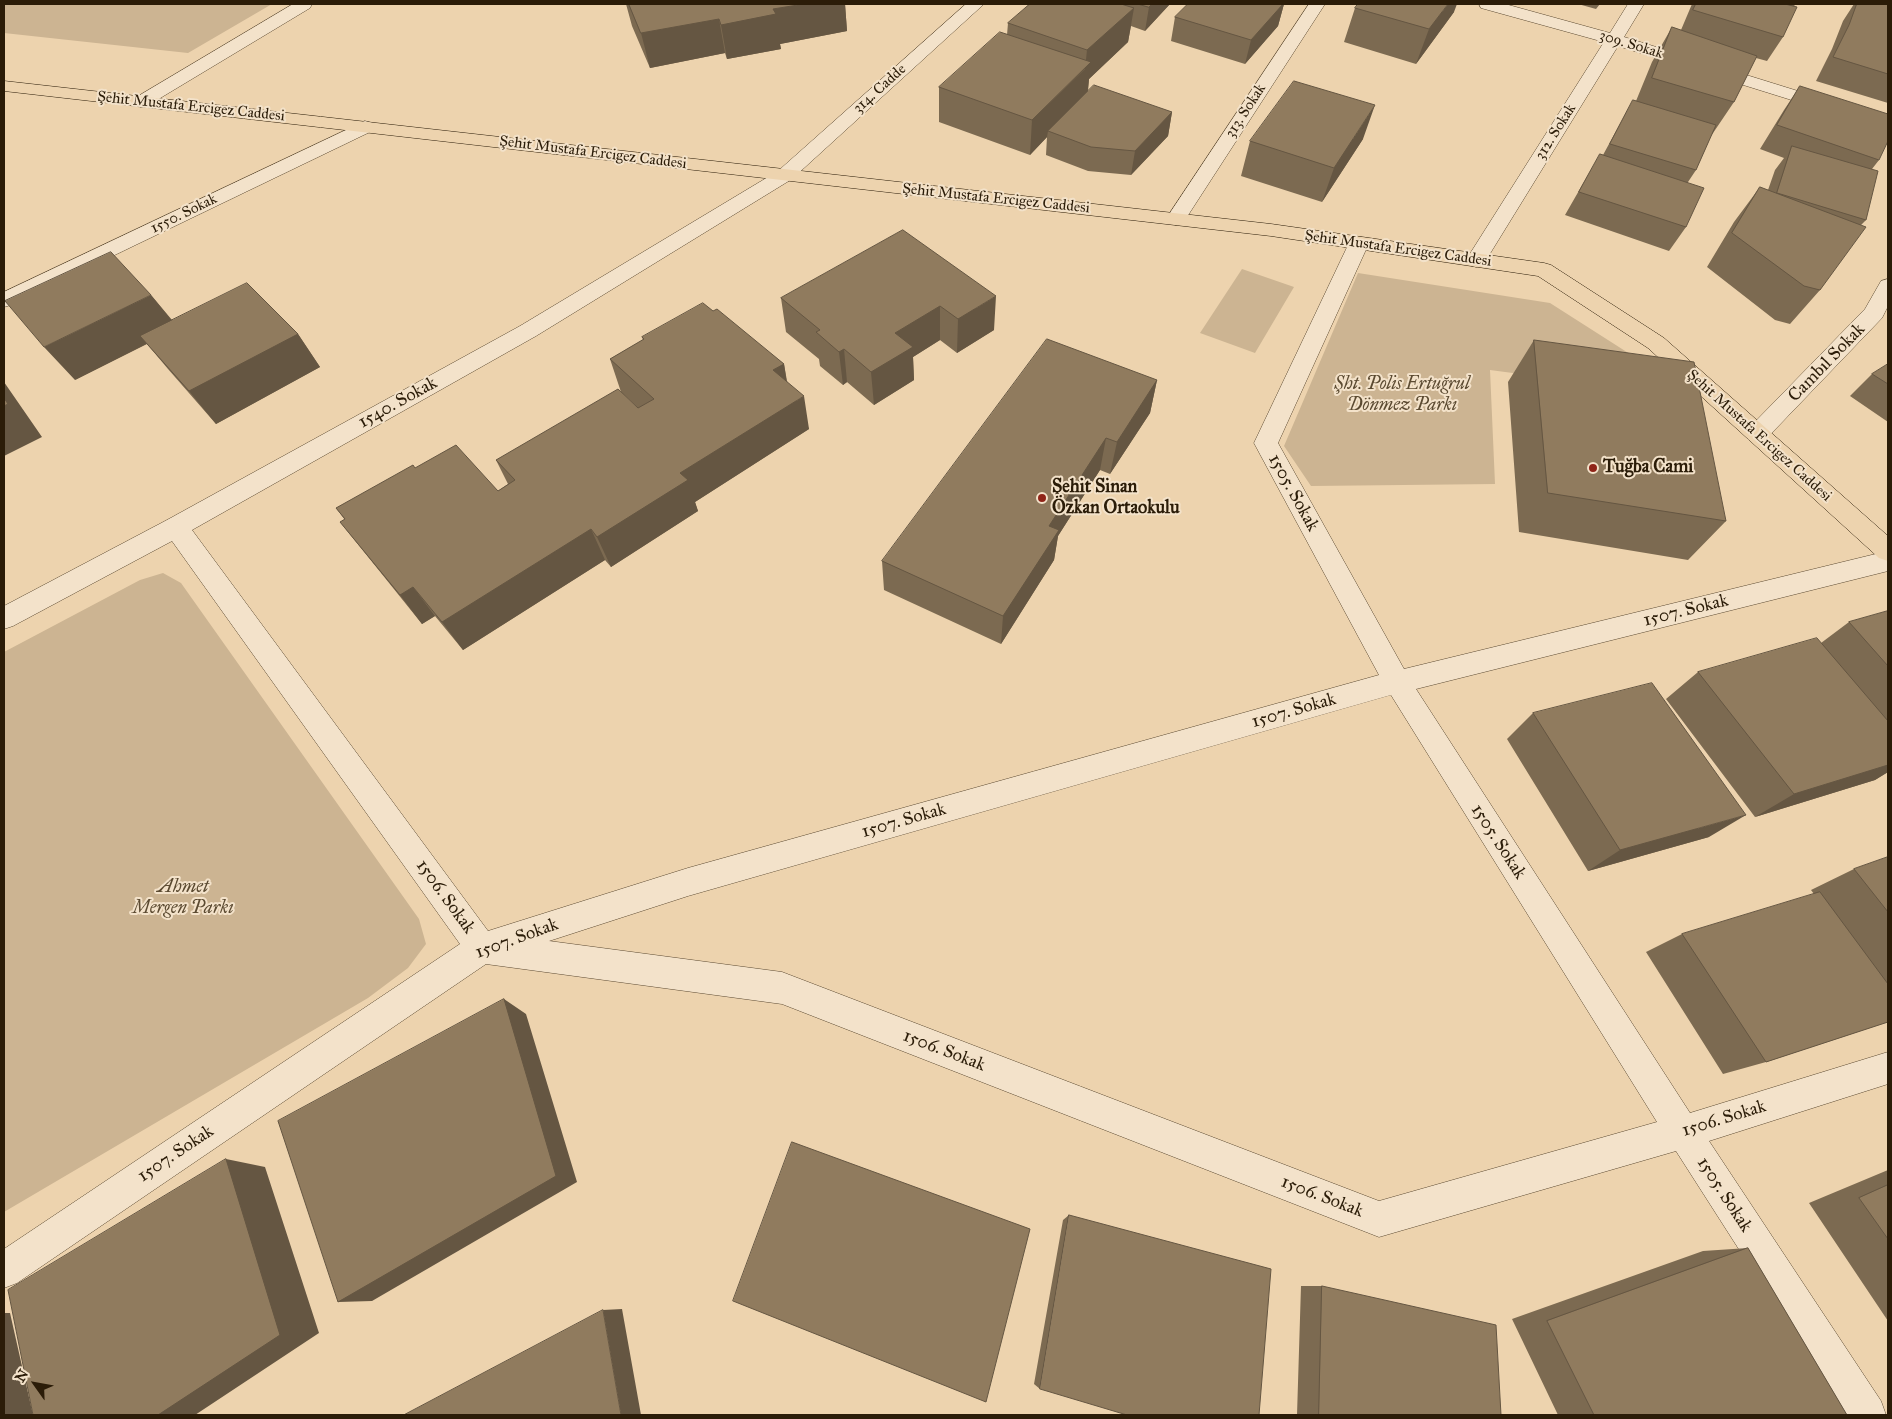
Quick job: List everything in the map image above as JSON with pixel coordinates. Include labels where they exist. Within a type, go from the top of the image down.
[{"type":"main road","name":"Şehit Mustafa Ercigez Caddesi","points":[[4,86],[1176,219],[1544,270],[1656,343],[1888,551]]},
{"type":"street","points":[[141,102],[304,4]]},
{"type":"street","name":"314. Cadde","points":[[785,175],[976,4]]},
{"type":"street","name":"313. Sokak","points":[[1176,219],[1317,4]]},
{"type":"street","name":"309. Sokak","points":[[1487,4],[1614,39],[1888,126]]},
{"type":"street","name":"312. Sokak","points":[[1476,260],[1636,4]]},
{"type":"street","name":"1550. Sokak","points":[[4,300],[365,127]]},
{"type":"street","name":"1540. Sokak","points":[[4,618],[176,527],[528,331],[785,175]]},
{"type":"street","name":"1505. Sokak","points":[[1359,243],[1266,443],[1396,682],[1867,1415]]},
{"type":"street","name":"Cambıl Sokak","points":[[1757,434],[1874,314],[1888,286]]},
{"type":"street","name":"1506. Sokak","points":[[176,527],[482,948],[782,988],[1379,1218],[1684,1132],[1888,1068]]},
{"type":"street","name":"1507. Sokak","points":[[4,1270],[482,948],[688,882],[1396,682],[1888,561]]},
{"type":"green space","points":[[4,4],[272,4],[188,53],[4,33]]},
{"type":"green space","points":[[1242,269],[1294,287],[1255,353],[1200,333]]},
{"type":"green space","name":"Şht. Polis Ertuğrul Dönmez Parkı","points":[[1358,273],[1550,303],[1644,363],[1680,395],[1490,370],[1495,484],[1311,486],[1284,446]]},
{"type":"green space","name":"Ahmet Mergen Parkı","points":[[163,573],[181,583],[419,919],[426,944],[408,968],[368,998],[4,1212],[4,652],[140,580]]},
{"type":"building","points":[[629,4],[804,4],[773,9],[776,14],[721,25],[719,19],[641,33]]},
{"type":"building","points":[[1030,4],[1121,4],[1134,8],[1087,50],[1008,23]]},
{"type":"building","points":[[1138,4],[1152,4],[1149,7]]},
{"type":"building","points":[[1188,4],[1283,4],[1251,40],[1175,17]]},
{"type":"building","points":[[1358,4],[1448,4],[1429,29],[1355,8]]},
{"type":"building","points":[[1696,4],[1785,4],[1797,7],[1783,37],[1693,10]]},
{"type":"building","points":[[1857,4],[1888,5],[1888,74],[1833,57]]},
{"type":"building","points":[[1672,27],[1757,56],[1734,102],[1652,78]]},
{"type":"building","points":[[1000,32],[1091,62],[1032,120],[939,87]]},
{"type":"building","points":[[1294,81],[1375,105],[1334,168],[1250,141]]},
{"type":"building","points":[[1094,85],[1172,112],[1135,151],[1091,147],[1048,131]]},
{"type":"building","points":[[1800,86],[1888,114],[1888,141],[1879,160],[1777,125]]},
{"type":"building","points":[[1633,100],[1716,125],[1696,170],[1610,144]]},
{"type":"building","points":[[1792,146],[1878,171],[1866,220],[1777,193]]},
{"type":"building","points":[[1600,154],[1704,188],[1686,227],[1579,192]]},
{"type":"building","points":[[1760,187],[1866,227],[1820,290],[1804,286],[1732,233]]},
{"type":"building","points":[[903,230],[996,296],[958,319],[940,306],[895,333],[913,347],[871,372],[844,349],[839,352],[816,332],[820,330],[781,298]]},
{"type":"building","points":[[111,252],[151,295],[44,347],[5,301]]},
{"type":"building","points":[[247,283],[298,334],[189,391],[140,336]]},
{"type":"building","points":[[703,303],[713,311],[717,309],[784,364],[773,370],[804,396],[680,473],[688,480],[597,537],[591,529],[442,622],[413,587],[400,595],[340,522],[345,519],[336,508],[413,465],[415,468],[456,445],[498,491],[515,480],[496,460],[618,389],[638,408],[654,399],[610,359],[644,339],[642,337]]},
{"type":"building","points":[[1047,339],[1157,380],[1117,442],[1106,438],[1049,526],[1059,530],[1003,616],[882,561]]},
{"type":"building","points":[[1534,340],[1694,362],[1726,521],[1548,493]]},
{"type":"building","points":[[1888,364],[1888,384],[1872,374]]},
{"type":"building","points":[[4,398],[8,404],[4,406]]},
{"type":"building","points":[[1888,611],[1888,666],[1849,622]]},
{"type":"building","points":[[1817,638],[1888,721],[1888,765],[1794,794],[1698,672]]},
{"type":"building","points":[[1652,683],[1746,815],[1620,850],[1533,713]]},
{"type":"building","points":[[1888,857],[1888,912],[1854,869]]},
{"type":"building","points":[[1820,892],[1888,984],[1888,1022],[1766,1062],[1682,934]]},
{"type":"building","points":[[504,999],[556,1176],[338,1302],[278,1121]]},
{"type":"building","points":[[792,1142],[1030,1229],[986,1402],[733,1301]]},
{"type":"building","points":[[226,1159],[280,1335],[158,1415],[33,1415],[8,1290]]},
{"type":"building","points":[[1888,1185],[1888,1239],[1859,1198]]},
{"type":"building","points":[[1069,1215],[1271,1269],[1259,1415],[1127,1415],[1040,1389]]},
{"type":"building","points":[[1748,1248],[1847,1415],[1594,1415],[1547,1321]]},
{"type":"building","points":[[1322,1286],[1496,1325],[1501,1415],[1319,1415]]},
{"type":"building","points":[[603,1310],[621,1415],[404,1415]]},
{"type":"place","name":"Tuğba Cami","points":[[1593,468]]},
{"type":"place","name":"Şehit Sinan Özkan Ortaokulu","points":[[1042,498]]}]
